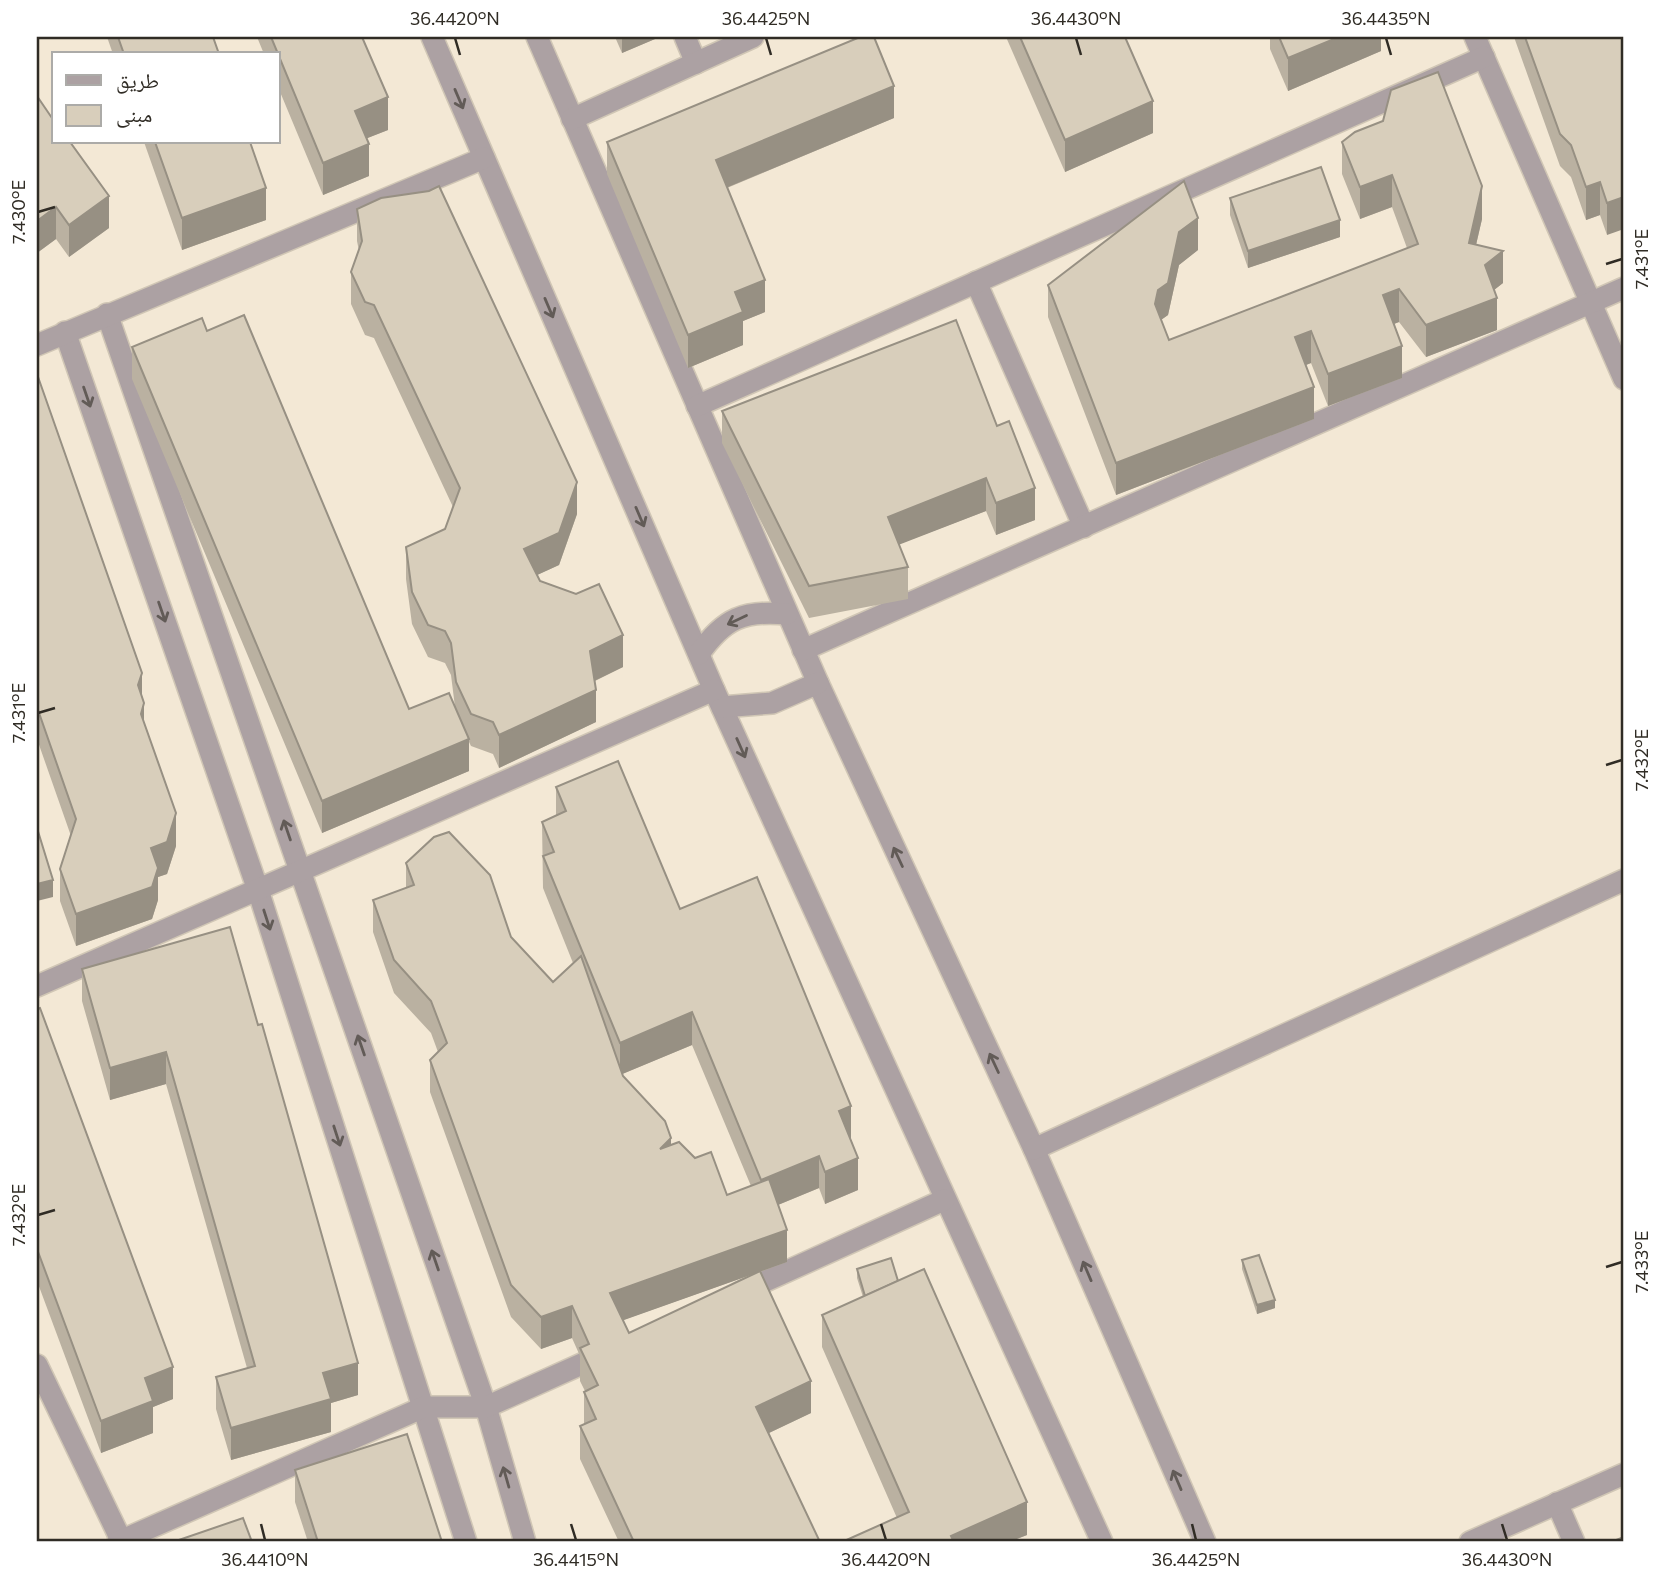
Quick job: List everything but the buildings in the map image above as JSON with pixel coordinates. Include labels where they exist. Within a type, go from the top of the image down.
[{"type":"street","points":[[432,37],[718,699],[1102,1542]]},
{"type":"street","points":[[537,37],[787,614],[1034,1149],[1205,1542]]},
{"type":"street","points":[[685,37],[696,63]]},
{"type":"street","points":[[572,119],[753,37]]},
{"type":"street","points":[[1475,37],[1624,379]]},
{"type":"street","points":[[697,406],[1484,57]]},
{"type":"street","points":[[37,345],[484,158]]},
{"type":"street","points":[[976,282],[1084,527]]},
{"type":"street","points":[[803,650],[1624,288]]},
{"type":"street","points":[[107,314],[486,1407],[525,1542]]},
{"type":"street","points":[[65,332],[258,890],[466,1542]]},
{"type":"street","points":[[699,654],[714,633],[736,618],[761,611],[787,614]]},
{"type":"street","points":[[37,986],[258,890],[718,699],[772,703],[796,695],[818,683]]},
{"type":"street","points":[[1034,1149],[1624,880]]},
{"type":"street","points":[[715,1303],[944,1200]]},
{"type":"street","points":[[37,1365],[121,1542],[425,1407],[486,1407],[626,1344]]},
{"type":"street","points":[[1470,1542],[1624,1474]]},
{"type":"street","points":[[1557,1503],[1574,1542]]}]
